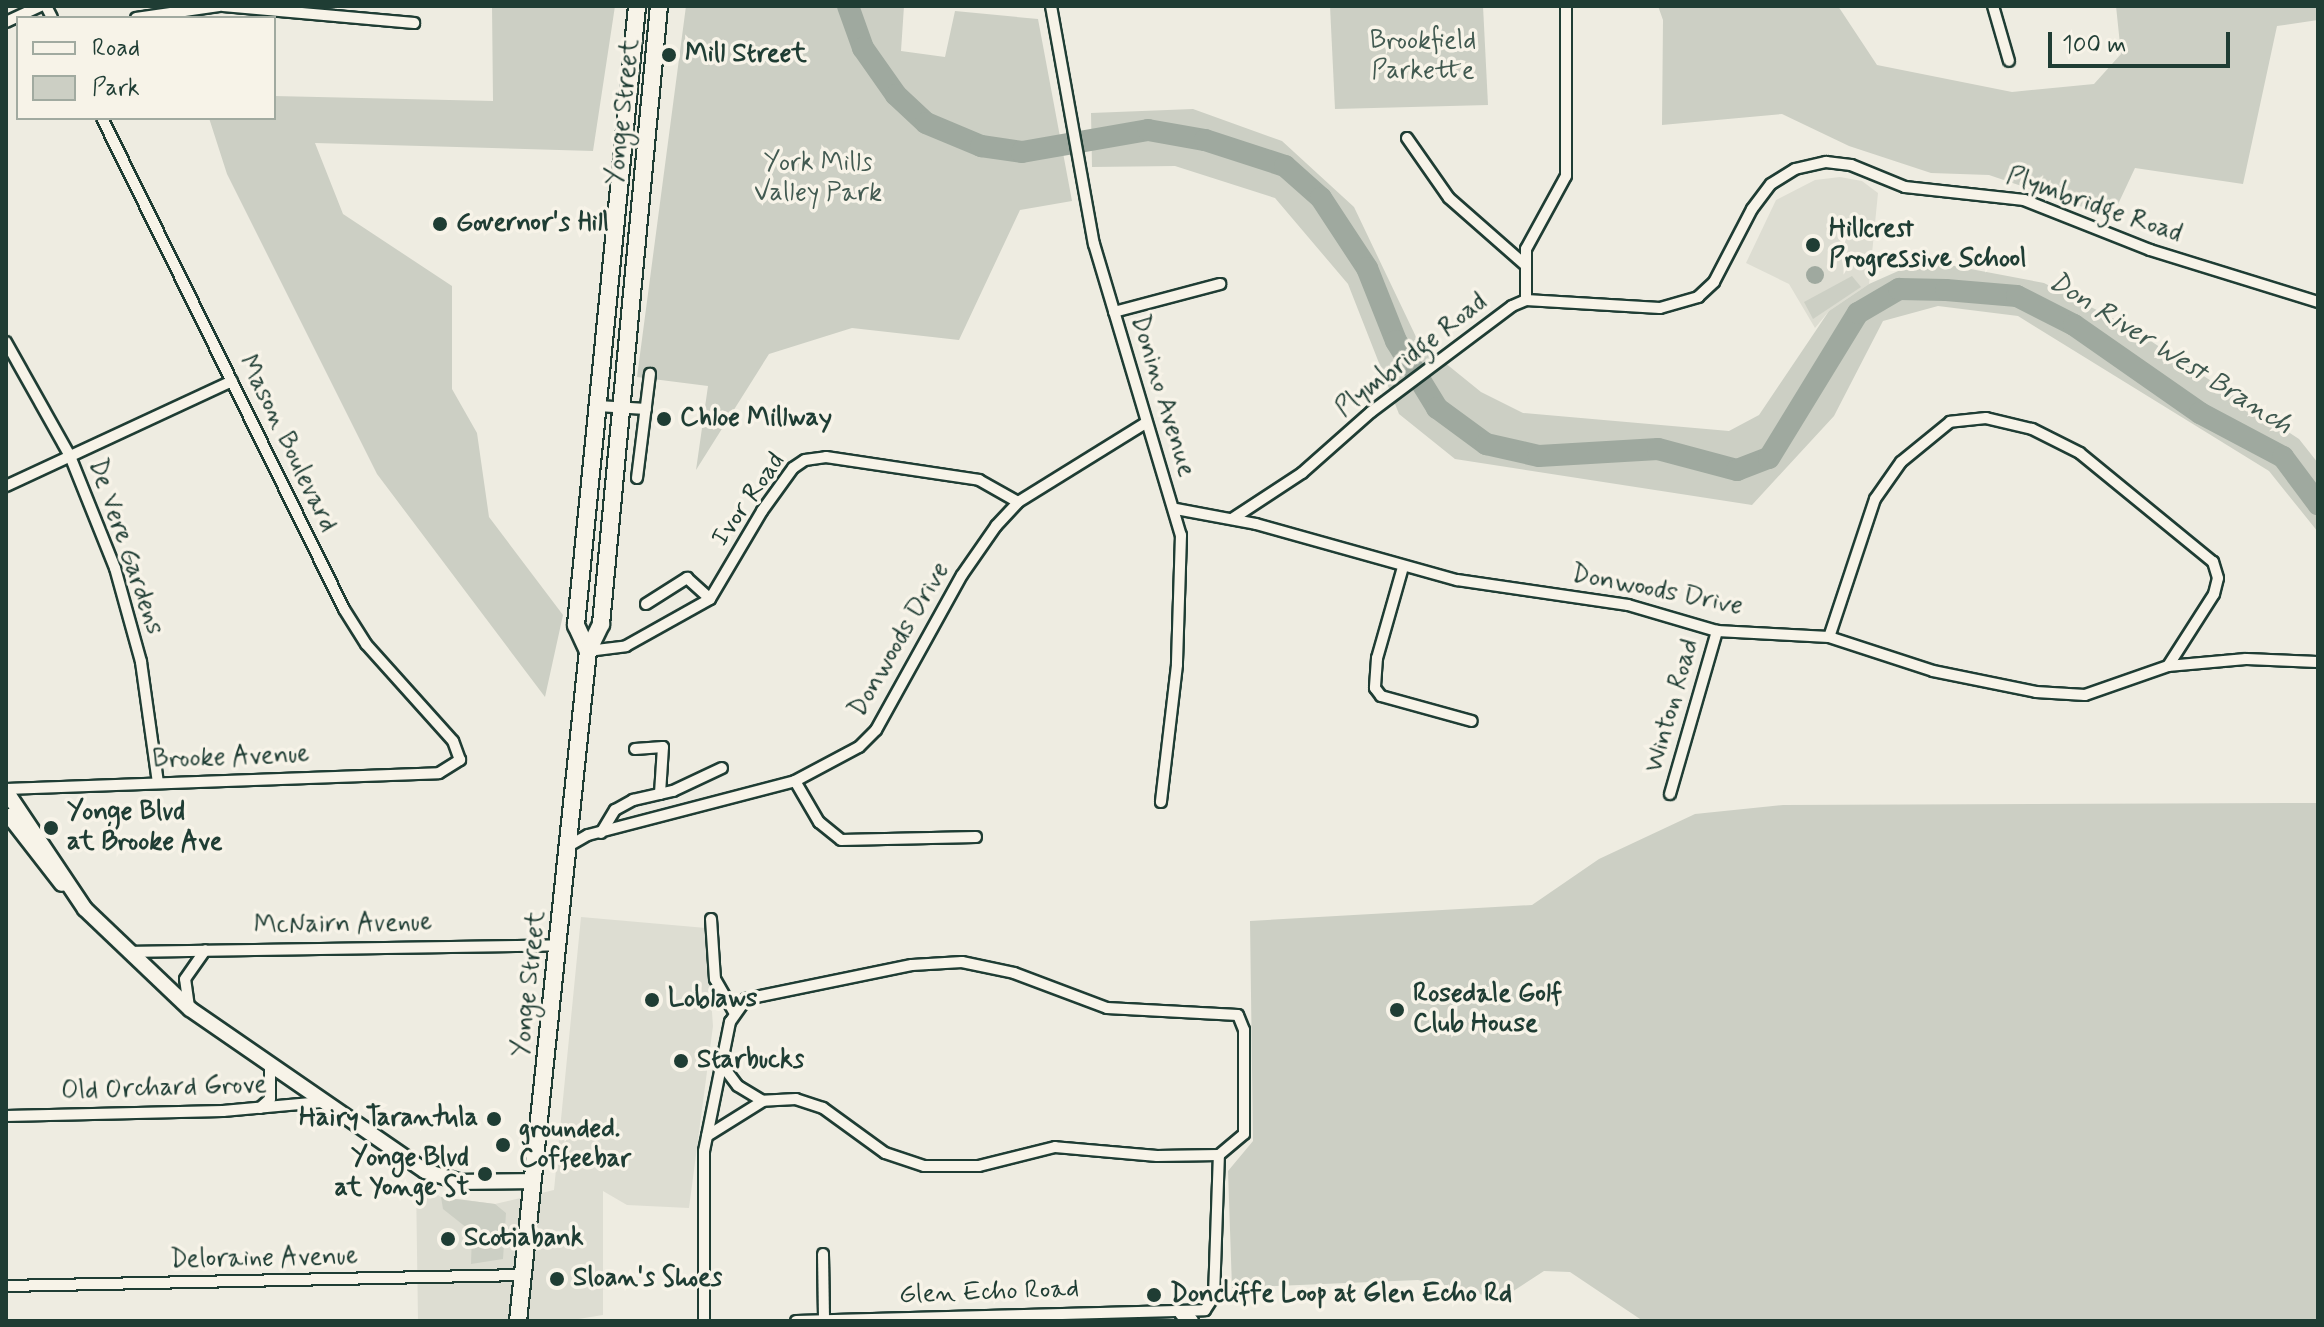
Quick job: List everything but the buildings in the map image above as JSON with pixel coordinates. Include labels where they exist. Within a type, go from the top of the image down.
[{"type":"main road","name":"Yonge Street","points":[[588,651],[576,625],[637,6]]},
{"type":"main road","name":"Yonge Street","points":[[518,1321],[560,945],[588,651],[601,624],[659,6]]},
{"type":"street","points":[[20,16],[43,6]]},
{"type":"street","points":[[150,16],[221,6],[414,23]]},
{"type":"street","name":"Donino Avenue","points":[[1051,6],[1094,244],[1144,424],[1176,509],[1181,535],[1177,665],[1161,802]]},
{"type":"street","points":[[1526,300],[1526,249],[1566,176],[1566,6]]},
{"type":"street","points":[[1993,6],[2009,61]]},
{"type":"street","name":"Mason Boulevard","points":[[103,120],[358,633],[457,746],[457,767]]},
{"type":"street","points":[[1407,138],[1449,198],[1524,264]]},
{"type":"street","name":"Plymbridge Road","points":[[1232,519],[1302,473],[1454,348],[1526,300],[1633,308],[1681,305],[1714,282],[1752,209],[1771,184],[1795,169],[1826,162],[1851,165],[1905,187],[2024,200],[2150,250],[2318,302]]},
{"type":"street","points":[[1114,312],[1220,284]]},
{"type":"street","name":"De Vere Gardens","points":[[6,342],[70,456],[129,614],[146,688],[158,783]]},
{"type":"street","points":[[637,478],[650,374]]},
{"type":"street","points":[[6,486],[232,381]]},
{"type":"street","points":[[598,406],[646,409]]},
{"type":"street","points":[[1829,637],[1875,499],[1901,462],[1950,422],[1986,418],[2032,429],[2080,453],[2213,562],[2218,578],[2214,594],[2168,666]]},
{"type":"street","name":"Donwoods Drive","points":[[567,847],[601,833],[795,781],[859,747],[876,730],[962,575],[1018,502],[1144,424]]},
{"type":"street","name":"Ivor Road","points":[[710,599],[762,511],[793,468],[805,460],[826,457],[979,480],[994,484],[1018,502]]},
{"type":"street","name":"Donwoods Drive","points":[[1176,509],[1232,519],[1403,567],[1514,590],[1628,605],[1717,631],[1829,637],[1933,671],[2036,692],[2085,695],[2168,666],[2246,659],[2318,662]]},
{"type":"street","points":[[1403,567],[1377,658],[1375,688],[1381,696],[1472,721]]},
{"type":"street","points":[[588,651],[626,646],[710,599],[687,578],[646,604]]},
{"type":"street","name":"Winton Road","points":[[1670,794],[1717,631]]},
{"type":"street","points":[[635,749],[663,747],[660,794]]},
{"type":"street","name":"Brooke Avenue","points":[[6,790],[439,773],[457,767]]},
{"type":"street","points":[[601,833],[615,810],[722,768]]},
{"type":"street","points":[[795,781],[819,822],[841,840],[976,837]]},
{"type":"street","points":[[6,790],[72,892]]},
{"type":"street","points":[[6,811],[39,861],[127,952],[190,1009],[270,1068],[440,1178],[498,1185],[533,1181]]},
{"type":"street","points":[[711,919],[715,979],[734,1012]]},
{"type":"street","name":"McNairn Avenue","points":[[127,952],[560,945]]},
{"type":"street","points":[[190,1009],[185,979],[205,950]]},
{"type":"street","points":[[704,1321],[702,1166],[707,1136],[722,1065],[734,1012],[754,996],[947,962],[1003,970],[1107,1008],[1238,1015],[1244,1030],[1244,1134],[1219,1155],[1157,1156],[1055,1147],[979,1166],[924,1166],[875,1147],[810,1101],[763,1101],[738,1086],[722,1065]]},
{"type":"street","points":[[259,1109],[270,1099],[270,1068]]},
{"type":"street","points":[[707,1136],[763,1101]]},
{"type":"street","name":"Old Orchard Grove","points":[[6,1116],[259,1109],[322,1102]]},
{"type":"street","points":[[1187,1317],[1205,1310],[1214,1296],[1219,1155]]},
{"type":"street","points":[[823,1254],[824,1320]]},
{"type":"street","name":"Deloraine Avenue","points":[[6,1286],[522,1275]]},
{"type":"street","name":"Glen Echo Road","points":[[796,1321],[1165,1309],[1187,1317]]},
{"type":"shaded area","name":"Hillcrest Progressive School","points":[[1840,177],[1862,181],[1878,193],[1869,284],[1829,311],[1815,328],[1789,284],[1746,263],[1776,200],[1815,180]]},
{"type":"shaded area","points":[[1815,266],[1824,275],[1815,284],[1806,275]]},
{"type":"shaded area","points":[[581,917],[706,928],[713,1026],[689,1208],[627,1205],[603,1191],[603,1315],[566,1321],[418,1321],[416,1181],[441,1197],[495,1204],[554,1190]]},
{"type":"green space","points":[[492,6],[615,6],[593,151],[315,143],[343,214],[452,286],[452,389],[477,433],[489,517],[563,615],[545,697],[377,474],[227,174],[210,120],[276,120],[276,96],[493,101]]},
{"type":"green space","name":"York Mills Valley Park","points":[[686,6],[904,6],[901,51],[945,57],[955,11],[1038,19],[1072,201],[1020,210],[959,340],[852,328],[769,354],[696,470],[708,386],[637,377]]},
{"type":"green space","name":"Brookfield Parkette","points":[[1330,6],[1483,6],[1488,105],[1335,109]]},
{"type":"green space","points":[[1658,6],[1838,6],[1877,65],[2012,92],[2094,84],[2121,54],[2116,6],[2318,6],[2318,20],[2277,26],[2243,184],[2135,168],[2112,217],[1989,175],[1931,173],[1849,146],[1782,114],[1662,125],[1663,20]]},
{"type":"green space","points":[[1193,109],[1282,141],[1354,207],[1418,341],[1481,392],[1523,413],[1729,431],[1759,415],[1829,311],[1869,284],[1923,260],[2044,283],[2128,326],[2299,439],[2318,463],[2318,532],[2269,471],[2018,316],[1938,306],[1883,321],[1834,416],[1752,505],[1455,459],[1399,414],[1348,284],[1275,198],[1175,166],[1092,167],[1091,113]]},
{"type":"green space","points":[[1852,276],[1861,287],[1813,319],[1804,302]]},
{"type":"green space","points":[[2318,803],[2318,1321],[1643,1321],[1570,1272],[1544,1271],[1501,1299],[1418,1280],[1232,1288],[1228,1171],[1253,1141],[1250,921],[1532,905],[1599,859],[1695,814],[1783,805]]},
{"type":"green space","points":[[441,1197],[495,1204],[506,1213],[503,1259],[471,1264],[472,1232],[443,1209]]},
{"type":"waterway","name":"Don River West Branch","points":[[848,6],[863,48],[896,95],[926,123],[981,146],[1022,152],[1148,130],[1205,140],[1285,166],[1321,198],[1367,268],[1396,341],[1437,408],[1486,444],[1539,456],[1658,449],[1737,470],[1769,458],[1858,313],[1899,289],[1946,290],[2017,296],[2074,325],[2200,413],[2283,457],[2318,504]]},
{"type":"place","name":"Mill Street","points":[[669,55]]},
{"type":"place","name":"Governor's Hill","points":[[440,224]]},
{"type":"place","name":"Hillcrest Progressive School","points":[[1813,245]]},
{"type":"place","name":"Chloe Millway","points":[[664,419]]},
{"type":"place","name":"Yonge Blvd at Brooke Ave","points":[[51,828]]},
{"type":"place","name":"Loblaws","points":[[652,1000]]},
{"type":"place","name":"Rosedale Golf Club House","points":[[1397,1010]]},
{"type":"place","name":"Starbucks","points":[[681,1061]]},
{"type":"place","name":"Hairy Tarantula","points":[[494,1119]]},
{"type":"place","name":"grounded. Coffeebar","points":[[503,1145]]},
{"type":"place","name":"Yonge Blvd at Yonge St","points":[[485,1174]]},
{"type":"place","name":"Scotiabank","points":[[448,1239]]},
{"type":"place","name":"Sloan's Shoes","points":[[557,1279]]},
{"type":"place","name":"Doncliffe Loop at Glen Echo Rd","points":[[1154,1295]]}]
